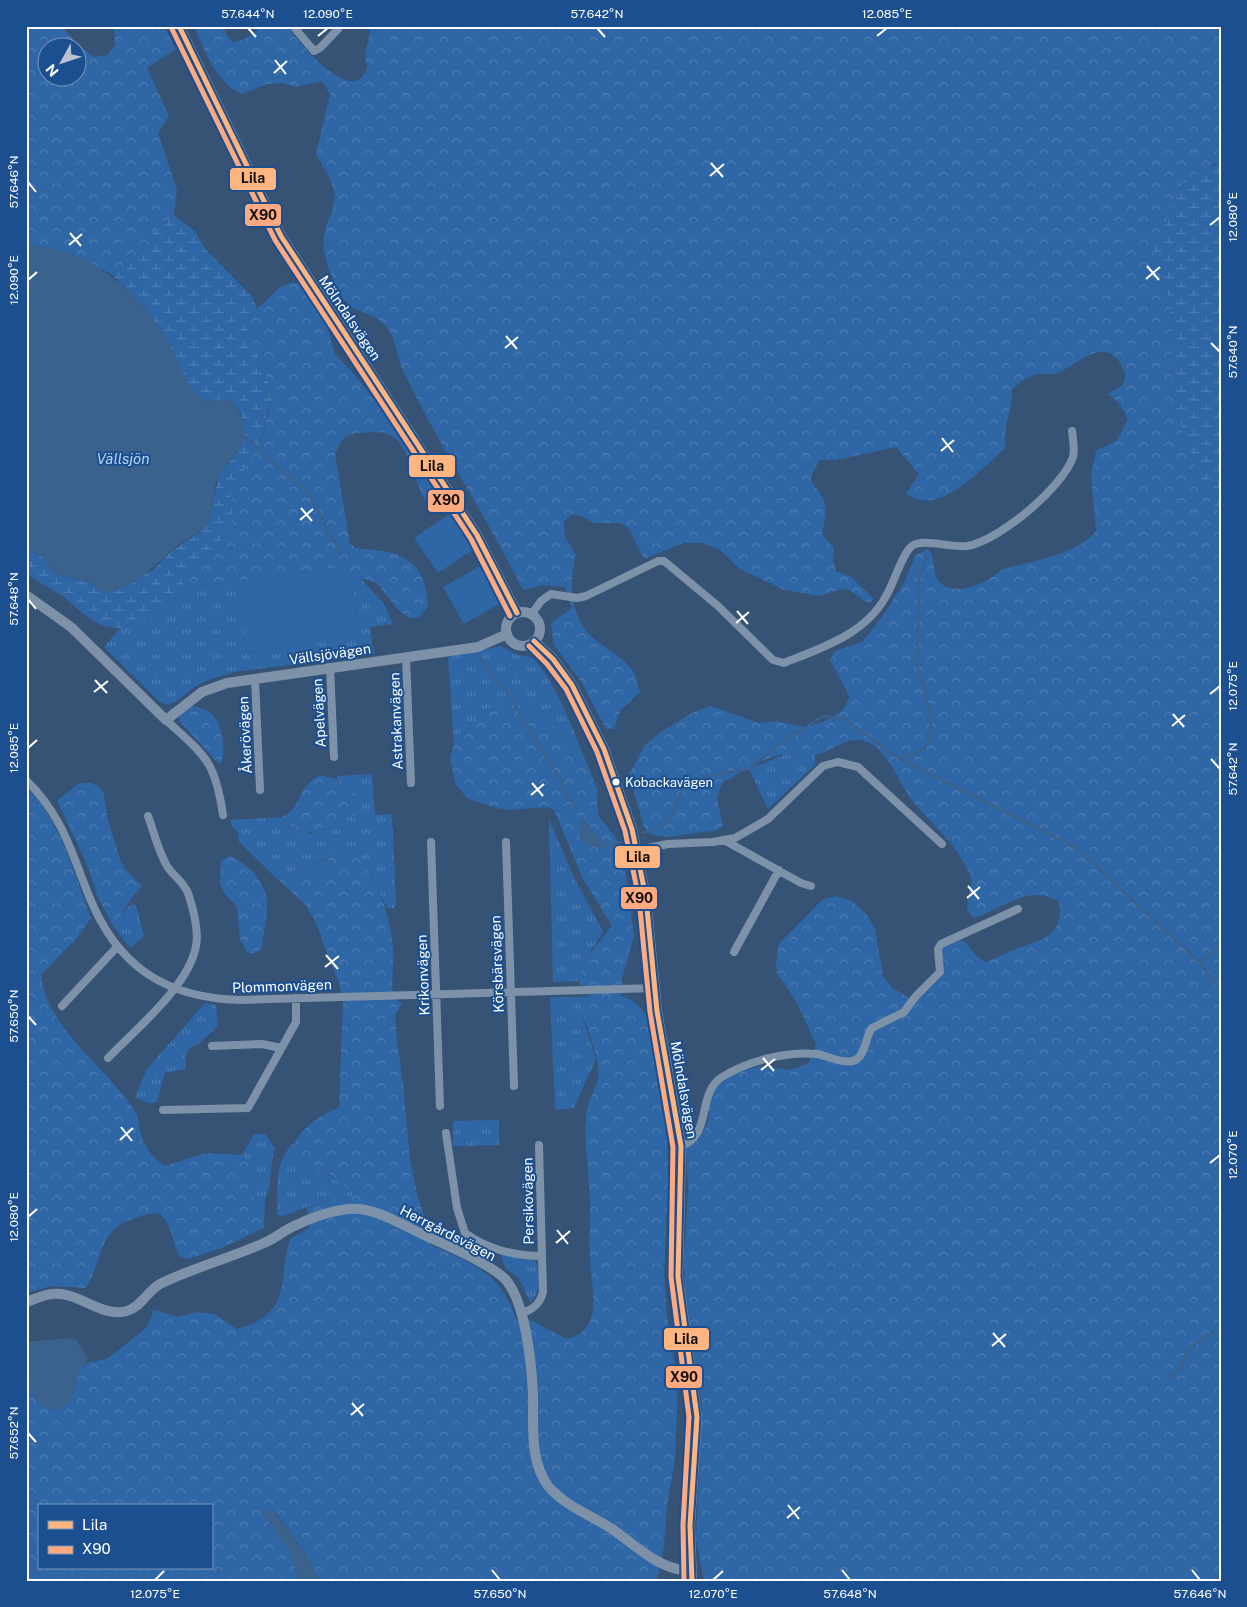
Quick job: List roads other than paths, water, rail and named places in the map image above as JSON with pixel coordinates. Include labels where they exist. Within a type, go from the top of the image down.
[{"type":"street","name":"Mölndalsvägen","points":[[179,26],[280,236],[477,535],[517,613]]},
{"type":"street","points":[[293,26],[314,51],[320,48],[338,29]]},
{"type":"street","points":[[531,615],[541,601],[551,594],[577,598],[658,561],[664,561],[718,606],[773,660],[784,663],[850,633],[869,620],[887,595],[905,554],[912,545],[925,542],[945,546],[970,545],[998,532],[1032,508],[1056,482],[1070,463],[1074,447],[1072,431]]},
{"type":"street","points":[[26,595],[70,627],[204,755],[219,786],[223,815]]},
{"type":"street","points":[[517,613],[531,615],[539,628],[534,641],[528,645],[518,645],[510,640],[507,634],[507,623],[517,613]]},
{"type":"street","name":"Vällsjövägen","points":[[166,720],[202,692],[213,687],[478,646],[507,634]]},
{"type":"street","name":"Mölndalsvägen","points":[[534,641],[563,671],[581,701],[607,755],[638,850],[650,929],[663,1050],[681,1146],[678,1277],[697,1417],[690,1526],[692,1576]]},
{"type":"street","name":"Astrakanvägen","points":[[406,657],[411,783]]},
{"type":"street","name":"Apelvägen","points":[[330,668],[334,757]]},
{"type":"street","name":"Åkerövägen","points":[[255,679],[260,790]]},
{"type":"street","points":[[638,850],[668,844],[724,840],[752,829],[768,819],[815,772],[829,763],[838,762],[858,767],[942,844]]},
{"type":"street","name":"Plommonvägen","points":[[26,780],[54,812],[68,838],[90,898],[106,932],[117,947],[140,969],[174,989],[214,1000],[655,988]]},
{"type":"street","points":[[108,1058],[174,989],[190,966],[196,944],[196,927],[188,894],[184,884],[167,867],[148,816]]},
{"type":"street","points":[[724,840],[811,886]]},
{"type":"street","name":"Krikonvägen","points":[[431,842],[440,1106]]},
{"type":"street","name":"Körsbärsvägen","points":[[506,842],[514,1086]]},
{"type":"street","points":[[734,952],[779,870]]},
{"type":"street","points":[[681,1146],[693,1139],[698,1132],[709,1091],[722,1077],[748,1065],[809,1053],[846,1061],[856,1060],[861,1056],[867,1035],[872,1028],[894,1019],[904,1012],[916,996],[940,972],[938,949],[940,944],[1018,909]]},
{"type":"street","points":[[62,1006],[117,947]]},
{"type":"street","points":[[163,1110],[248,1108],[256,1099],[296,1022],[296,998]]},
{"type":"street","points":[[212,1046],[262,1044],[282,1048]]},
{"type":"street","name":"Persikovägen","points":[[446,1133],[457,1208],[465,1232],[483,1243],[508,1252],[542,1256]]},
{"type":"street","name":"Persikovägen","points":[[521,1313],[532,1309],[541,1299],[543,1282],[539,1146]]},
{"type":"street","name":"Herrgårdsvägen","points":[[26,1302],[53,1294],[66,1295],[108,1312],[129,1311],[163,1282],[267,1242],[292,1227],[326,1214],[360,1208],[434,1240],[503,1278],[510,1286],[521,1313],[534,1391],[534,1448],[536,1463],[542,1476],[551,1488],[568,1503],[612,1528],[658,1562],[692,1576]]},
{"type":"water","name":"Vällsjön","points":[[26,246],[48,248],[69,254],[108,274],[125,288],[155,321],[172,348],[185,378],[196,393],[204,401],[230,399],[239,412],[244,425],[241,447],[219,474],[215,486],[212,511],[205,526],[178,545],[135,581],[126,586],[103,593],[91,583],[53,573],[42,556],[26,549]]},
{"type":"water","points":[[581,816],[599,839],[606,843],[601,848],[590,847],[580,839]]},
{"type":"water","points":[[68,1338],[77,1341],[88,1359],[79,1371],[71,1399],[68,1403],[57,1409],[50,1409],[38,1403],[31,1390],[30,1376],[26,1369],[26,1342]]},
{"type":"water","points":[[268,1510],[274,1511],[310,1560],[319,1581],[299,1581],[289,1551],[263,1512]]},
{"type":"waterway","points":[[244,436],[310,495],[341,555]]},
{"type":"waterway","points":[[900,759],[924,749],[931,736],[931,715],[917,664],[919,575],[927,555]]},
{"type":"waterway","points":[[476,655],[483,661],[510,696],[576,808]]},
{"type":"waterway","points":[[663,826],[668,823],[684,785],[704,777],[749,769],[787,739],[823,716],[843,718],[900,759],[1077,848],[1200,963],[1221,990]]},
{"type":"waterway","points":[[642,833],[656,828]]},
{"type":"waterway","points":[[600,847],[622,842]]},
{"type":"waterway","points":[[1200,963],[1221,946]]},
{"type":"waterway","points":[[1169,1378],[1182,1367],[1188,1348],[1221,1328]]},
{"type":"place","name":"Kobackavägen","points":[[616,782]]}]
